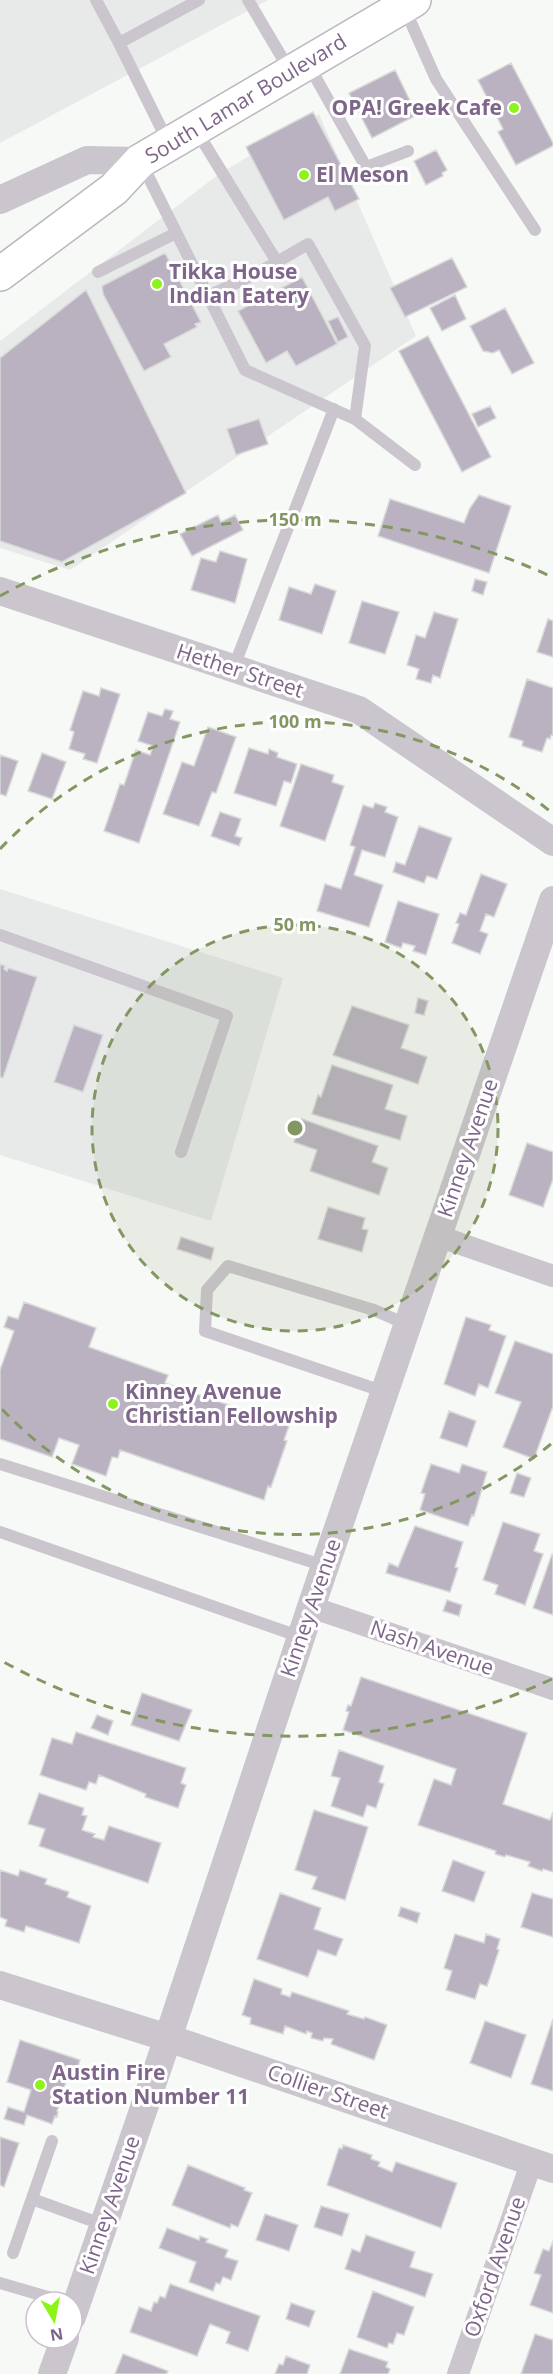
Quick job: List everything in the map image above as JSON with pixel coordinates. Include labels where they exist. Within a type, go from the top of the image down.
[{"type":"main road","name":"South Lamar Boulevard","points":[[0,274],[114,189],[140,161],[409,3]]},
{"type":"street","points":[[0,200],[87,160],[140,161]]},
{"type":"street","name":"Hether Street","points":[[0,591],[359,711],[553,842]]},
{"type":"street","name":"Kinney Avenue","points":[[78,2290],[104,2225],[168,2038],[311,1607],[553,900]]},
{"type":"street","points":[[438,1236],[553,1276]]},
{"type":"street","name":"Nash Avenue","points":[[311,1607],[553,1689]]},
{"type":"street","name":"Collier Street","points":[[0,1984],[168,2038],[542,2165]]},
{"type":"street","name":"Oxford Avenue","points":[[458,2374],[542,2165]]},
{"type":"street","points":[[52,2374],[61,2350]]},
{"type":"lane","points":[[96,0],[119,43],[182,136],[277,262]]},
{"type":"lane","points":[[119,43],[199,0]]},
{"type":"lane","points":[[248,0],[299,68],[366,167],[408,151]]},
{"type":"lane","points":[[409,3],[436,79],[535,230]]},
{"type":"lane","points":[[140,161],[245,370],[355,418],[414,465]]},
{"type":"lane","points":[[98,272],[176,233]]},
{"type":"lane","points":[[208,296],[256,274],[308,244],[365,346],[355,418]]},
{"type":"lane","points":[[233,669],[334,409]]},
{"type":"lane","points":[[0,935],[228,1016],[181,1152]]},
{"type":"lane","points":[[385,1392],[205,1331],[207,1290],[228,1266],[374,1310],[408,1325]]},
{"type":"lane","points":[[0,1464],[325,1566]]},
{"type":"lane","points":[[0,1532],[301,1637]]},
{"type":"lane","points":[[13,2253],[52,2141]]},
{"type":"lane","points":[[32,2199],[104,2225]]},
{"type":"lane","points":[[0,2283],[24,2291]]},
{"type":"shaded area","points":[[0,0],[268,0],[0,143]]},
{"type":"shaded area","points":[[319,114],[416,336],[70,570],[0,548],[0,341],[219,174]]},
{"type":"shaded area","points":[[0,889],[283,978],[211,1221],[0,1155]]},
{"type":"building","name":"OPA! Greek Cafe","points":[[511,63],[553,143],[553,146],[516,165],[498,132],[503,129],[478,80]]},
{"type":"building","points":[[395,70],[417,115],[372,138],[349,93]]},
{"type":"building","points":[[313,112],[359,199],[335,211],[328,197],[284,220],[246,147]]},
{"type":"building","points":[[436,150],[447,170],[442,173],[443,176],[426,185],[414,161]]},
{"type":"building","points":[[165,253],[201,322],[195,324],[197,327],[164,344],[171,357],[144,371],[103,294],[102,286]]},
{"type":"building","points":[[452,258],[467,287],[405,317],[390,288]]},
{"type":"building","points":[[302,277],[337,344],[296,366],[287,351],[266,363],[238,311]]},
{"type":"building","points":[[86,290],[186,493],[62,562],[0,541],[0,358]]},
{"type":"building","points":[[455,295],[466,319],[442,331],[430,308]]},
{"type":"building","points":[[505,308],[534,363],[512,374],[499,350],[493,353],[483,351],[470,326]]},
{"type":"building","points":[[338,317],[348,337],[338,342],[328,321]]},
{"type":"building","points":[[428,336],[491,457],[462,472],[399,351]]},
{"type":"building","points":[[490,406],[496,418],[478,427],[472,414]]},
{"type":"building","points":[[259,419],[268,444],[236,455],[227,429]]},
{"type":"building","points":[[479,495],[511,506],[489,573],[378,536],[390,499],[464,523]]},
{"type":"building","points":[[218,515],[221,522],[235,515],[243,530],[192,556],[180,534]]},
{"type":"building","points":[[220,551],[247,559],[235,603],[191,590],[201,558],[216,562]]},
{"type":"building","points":[[475,579],[487,582],[483,595],[472,591]]},
{"type":"building","points":[[315,584],[336,591],[322,634],[279,620],[289,587],[311,594]]},
{"type":"building","points":[[362,601],[399,612],[385,654],[349,643]]},
{"type":"building","points":[[434,612],[458,619],[440,678],[433,675],[431,683],[416,679],[419,669],[407,665],[416,635],[425,638]]},
{"type":"building","points":[[548,619],[553,621],[553,657],[537,652]]},
{"type":"building","points":[[527,679],[553,688],[553,736],[551,735],[550,739],[547,738],[542,752],[522,746],[523,741],[509,737]]},
{"type":"building","points":[[101,688],[120,694],[97,763],[83,759],[85,754],[69,749],[74,732],[70,730],[83,691],[99,696]]},
{"type":"building","points":[[165,709],[173,711],[170,719],[180,722],[139,843],[104,831],[120,784],[124,785],[136,750],[150,755],[153,746],[138,741],[148,712],[162,716]]},
{"type":"building","points":[[208,727],[236,737],[216,793],[212,792],[199,826],[163,814],[182,762],[194,766]]},
{"type":"building","points":[[249,748],[268,754],[269,749],[278,753],[277,757],[297,764],[291,783],[284,781],[276,806],[234,793]]},
{"type":"building","points":[[42,753],[66,762],[52,799],[28,791]]},
{"type":"building","points":[[0,755],[18,761],[6,796],[0,794]]},
{"type":"building","points":[[301,764],[334,775],[332,782],[344,786],[325,841],[280,826]]},
{"type":"building","points":[[375,803],[387,807],[385,812],[398,817],[385,857],[362,850],[354,875],[383,885],[369,927],[317,911],[325,884],[341,889],[355,847],[350,845],[363,805],[373,808]]},
{"type":"building","points":[[220,812],[241,819],[235,836],[242,838],[239,846],[211,836]]},
{"type":"building","points":[[419,826],[452,838],[437,879],[427,876],[424,883],[393,872],[396,862],[405,865]]},
{"type":"building","points":[[481,874],[507,884],[494,917],[486,914],[480,931],[488,934],[480,954],[452,943],[459,924],[456,923],[460,913],[466,915]]},
{"type":"building","points":[[398,901],[439,914],[426,955],[413,951],[415,946],[403,943],[401,948],[385,942]]},
{"type":"building","points":[[0,964],[5,966],[4,969],[7,971],[8,968],[37,977],[3,1078],[0,1077]]},
{"type":"building","points":[[418,998],[428,1001],[424,1015],[415,1013]]},
{"type":"building","points":[[352,1006],[409,1025],[401,1048],[427,1057],[418,1084],[333,1055]]},
{"type":"building","points":[[74,1025],[103,1035],[83,1092],[54,1082]]},
{"type":"building","points":[[332,1065],[393,1085],[385,1109],[407,1116],[400,1140],[312,1114],[318,1095],[321,1097]]},
{"type":"building","points":[[302,1119],[378,1146],[372,1162],[388,1168],[379,1195],[310,1171],[317,1150],[294,1142]]},
{"type":"building","points":[[527,1143],[553,1152],[553,1179],[543,1207],[509,1195]]},
{"type":"building","points":[[328,1207],[365,1218],[362,1229],[368,1230],[362,1252],[318,1239]]},
{"type":"building","points":[[181,1237],[214,1248],[211,1260],[177,1249]]},
{"type":"building","name":"Kinney Avenue Christian Fellowship","points":[[24,1302],[96,1328],[89,1347],[168,1375],[165,1383],[289,1426],[284,1440],[287,1441],[271,1487],[268,1486],[264,1500],[120,1450],[118,1458],[112,1457],[106,1476],[72,1464],[79,1445],[59,1438],[52,1457],[0,1439],[0,1370],[14,1331],[4,1327],[8,1316],[18,1319]]},
{"type":"building","points":[[466,1317],[491,1325],[489,1330],[506,1336],[488,1388],[479,1384],[475,1396],[444,1384]]},
{"type":"building","points":[[515,1341],[553,1354],[553,1406],[534,1459],[503,1447],[521,1402],[495,1393]]},
{"type":"building","points":[[449,1411],[476,1421],[467,1447],[440,1438]]},
{"type":"building","points":[[431,1464],[459,1473],[462,1464],[487,1472],[474,1516],[472,1515],[468,1526],[420,1510],[425,1494],[421,1493]]},
{"type":"building","points":[[517,1473],[531,1478],[524,1497],[510,1493]]},
{"type":"building","points":[[503,1522],[540,1534],[534,1551],[543,1554],[525,1605],[495,1594],[498,1585],[483,1580]]},
{"type":"building","points":[[415,1526],[463,1542],[450,1592],[386,1573],[389,1563],[398,1567]]},
{"type":"building","points":[[553,1555],[553,1615],[533,1608]]},
{"type":"building","points":[[447,1600],[462,1605],[459,1616],[443,1611]]},
{"type":"building","points":[[361,1677],[527,1733],[503,1804],[550,1820],[553,1812],[553,1872],[543,1869],[542,1871],[528,1866],[530,1862],[495,1854],[496,1851],[418,1825],[434,1779],[451,1785],[456,1769],[343,1730],[349,1712],[346,1711],[348,1705],[351,1706]]},
{"type":"building","points":[[142,1693],[192,1710],[179,1741],[131,1725]]},
{"type":"building","points":[[97,1715],[113,1721],[108,1735],[91,1728]]},
{"type":"building","points":[[76,1732],[186,1768],[181,1783],[186,1785],[178,1808],[145,1797],[146,1794],[99,1775],[96,1784],[89,1782],[86,1790],[40,1775],[52,1738],[72,1744]]},
{"type":"building","points":[[339,1750],[384,1766],[379,1782],[384,1784],[376,1808],[367,1805],[363,1817],[331,1806],[340,1778],[331,1776]]},
{"type":"building","points":[[39,1793],[84,1808],[82,1815],[87,1816],[82,1830],[95,1834],[93,1837],[104,1840],[109,1826],[161,1843],[148,1883],[39,1846],[45,1829],[28,1824]]},
{"type":"building","points":[[314,1810],[368,1827],[345,1900],[312,1889],[317,1877],[295,1870]]},
{"type":"building","points":[[453,1860],[485,1872],[474,1902],[442,1891]]},
{"type":"building","points":[[0,1870],[18,1876],[20,1870],[47,1879],[45,1884],[69,1892],[67,1897],[91,1906],[79,1943],[26,1926],[24,1932],[5,1926],[7,1920],[0,1917]]},
{"type":"building","points":[[280,1893],[321,1908],[314,1929],[343,1939],[336,1956],[318,1950],[308,1977],[257,1959]]},
{"type":"building","points":[[532,1893],[553,1899],[553,1937],[521,1927]]},
{"type":"building","points":[[401,1907],[420,1913],[417,1923],[398,1916]]},
{"type":"building","points":[[455,1934],[484,1943],[486,1934],[500,1939],[497,1949],[499,1950],[487,1986],[480,1984],[475,1999],[446,1990],[452,1971],[444,1968]]},
{"type":"building","points":[[254,1979],[282,1989],[281,1994],[290,1997],[292,1992],[349,2011],[347,2014],[364,2019],[365,2017],[387,2025],[374,2060],[331,2044],[333,2039],[324,2038],[323,2041],[311,2038],[312,2033],[307,2031],[306,2034],[285,2026],[283,2034],[250,2024],[251,2018],[242,2015]]},
{"type":"building","points":[[553,2019],[553,2091],[531,2084]]},
{"type":"building","points":[[485,2021],[526,2035],[511,2078],[470,2063]]},
{"type":"building","name":"Austin Fire Station Number 11","points":[[20,2040],[80,2060],[73,2082],[67,2081],[64,2087],[66,2088],[57,2117],[55,2116],[52,2124],[27,2115],[24,2125],[4,2119],[8,2107],[24,2112],[31,2090],[7,2082]]},
{"type":"building","points":[[0,2137],[19,2143],[4,2187],[0,2185]]},
{"type":"building","points":[[343,2145],[372,2155],[371,2159],[380,2162],[378,2166],[392,2172],[396,2162],[457,2183],[441,2228],[327,2185],[339,2148],[342,2149]]},
{"type":"building","points":[[188,2165],[252,2193],[238,2227],[231,2224],[230,2228],[172,2205]]},
{"type":"building","points":[[321,2206],[349,2214],[342,2236],[314,2227]]},
{"type":"building","points":[[265,2214],[298,2225],[289,2251],[256,2240]]},
{"type":"building","points":[[167,2228],[199,2240],[200,2236],[208,2239],[206,2242],[228,2250],[225,2257],[238,2261],[231,2280],[223,2277],[220,2284],[216,2283],[213,2291],[189,2282],[196,2262],[159,2248]]},
{"type":"building","points":[[366,2235],[415,2252],[410,2267],[433,2274],[425,2297],[345,2269],[352,2249],[360,2252]]},
{"type":"building","points":[[553,2241],[553,2313],[530,2305],[541,2275],[534,2273],[543,2249],[549,2251]]},
{"type":"building","points":[[170,2284],[260,2316],[248,2351],[226,2343],[230,2332],[210,2324],[197,2356],[130,2332],[139,2307],[151,2311],[154,2302],[157,2303],[160,2296],[165,2298]]},
{"type":"building","points":[[373,2291],[414,2307],[404,2335],[397,2333],[393,2344],[389,2343],[387,2348],[357,2337]]},
{"type":"building","points":[[291,2303],[315,2311],[309,2327],[286,2319]]},
{"type":"building","points":[[535,2334],[553,2340],[553,2374],[521,2374]]},
{"type":"building","points":[[349,2349],[388,2362],[386,2367],[390,2369],[388,2374],[340,2374]]},
{"type":"building","points":[[123,2354],[168,2371],[166,2374],[115,2374]]},
{"type":"building","points":[[286,2356],[310,2365],[307,2374],[275,2374],[279,2364],[283,2365]]},
{"type":"place","name":"OPA! Greek Cafe","points":[[514,108]]},
{"type":"place","name":"El Meson","points":[[304,175]]},
{"type":"place","name":"Tikka House Indian Eatery","points":[[157,284]]},
{"type":"place","name":"Kinney Avenue Christian Fellowship","points":[[113,1404]]},
{"type":"place","name":"Austin Fire Station Number 11","points":[[40,2085]]}]
